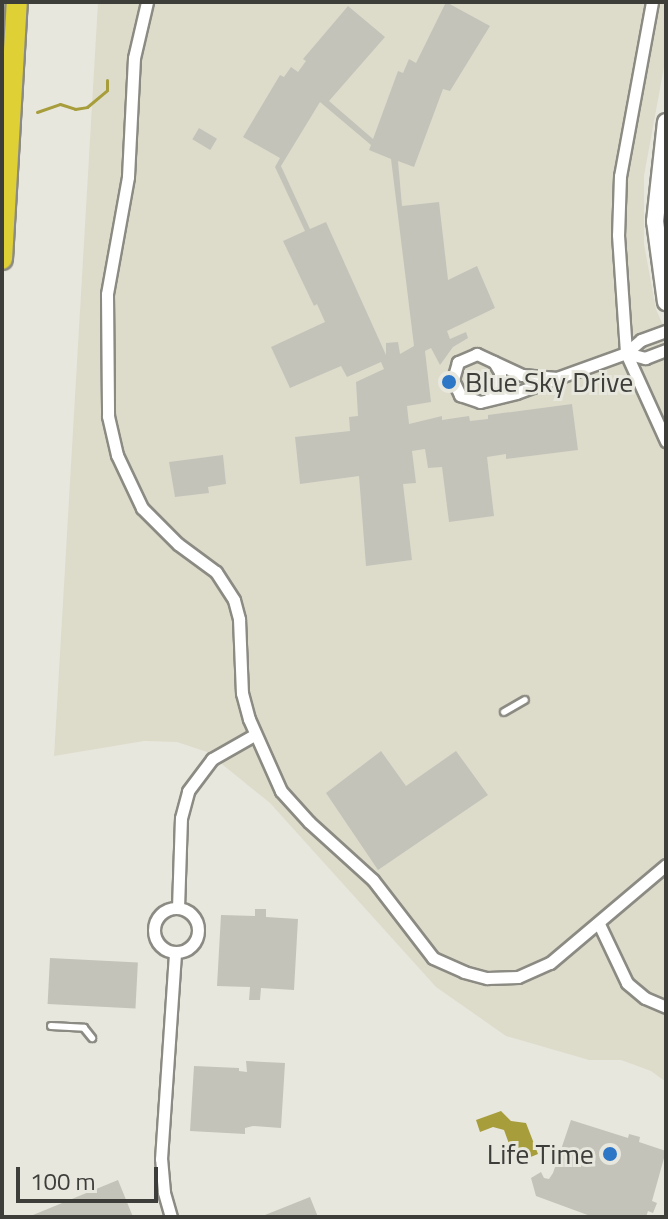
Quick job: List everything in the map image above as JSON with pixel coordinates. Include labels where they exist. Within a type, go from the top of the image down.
[{"type":"highway","points":[[2,259],[17,2]]},
{"type":"main road","points":[[666,122],[655,221],[666,302]]},
{"type":"street","points":[[147,2],[134,58],[128,177],[107,294],[108,416],[117,455],[142,508],[178,544],[216,572],[234,600],[239,619],[242,693],[254,735],[281,791],[309,822],[373,880],[423,947],[449,966],[487,978],[518,977],[550,963],[666,865]]},
{"type":"street","points":[[652,2],[617,206],[626,353],[666,441]]},
{"type":"street","points":[[557,378],[522,375],[491,358],[469,355],[458,362],[453,374],[460,395],[480,402],[557,378],[626,353],[641,340],[666,331]]},
{"type":"street","points":[[626,353],[645,358],[666,350]]},
{"type":"street","points":[[480,402],[492,397],[500,384],[499,368],[491,358]]},
{"type":"street","points":[[178,908],[181,818],[188,791],[212,759],[254,735]]},
{"type":"street","points":[[178,908],[194,916],[199,932],[189,948],[175,952],[160,945],[154,933],[159,915],[178,908]]},
{"type":"street","points":[[599,924],[627,983],[645,998],[666,1007]]},
{"type":"street","points":[[171,1217],[164,1192],[161,1159],[175,952]]},
{"type":"lane","points":[[504,712],[525,700]]},
{"type":"lane","points":[[51,1026],[84,1028],[92,1038]]},
{"type":"shaded area","points":[[98,2],[666,2],[666,56],[644,176],[644,244],[656,309],[666,332],[666,1082],[651,1071],[621,1060],[589,1060],[506,1036],[436,987],[270,803],[207,752],[177,742],[144,741],[54,756]]},
{"type":"shaded area","points":[[501,1111],[511,1121],[526,1123],[538,1154],[516,1163],[504,1130],[493,1127],[480,1132],[476,1120]]},
{"type":"building","points":[[446,2],[490,26],[450,91],[443,89],[414,167],[398,161],[402,206],[439,202],[448,280],[477,266],[495,308],[447,331],[450,339],[466,332],[468,338],[453,347],[440,365],[431,348],[425,351],[431,402],[407,406],[409,424],[442,416],[442,420],[469,416],[470,421],[488,419],[488,415],[572,404],[578,450],[506,459],[506,454],[487,457],[494,516],[449,522],[442,467],[428,468],[425,449],[412,451],[416,483],[403,484],[412,560],[366,566],[359,476],[300,484],[295,437],[350,431],[349,417],[358,416],[356,382],[384,369],[381,362],[347,377],[341,366],[290,388],[271,347],[325,322],[317,304],[314,306],[283,241],[305,231],[275,167],[280,158],[243,137],[280,75],[284,77],[291,67],[298,72],[306,61],[303,59],[348,6],[385,37],[329,101],[373,139],[398,71],[403,73],[409,59],[416,63]],"holes":[[[320,102],[371,145],[369,150],[391,159],[414,346],[400,354],[398,342],[386,343],[386,355],[326,222],[310,229],[281,166]]]},
{"type":"building","points":[[199,128],[217,139],[210,150],[192,139]]},
{"type":"building","points":[[223,455],[226,484],[208,487],[209,493],[175,497],[169,462]]},
{"type":"building","points":[[381,751],[406,786],[456,751],[488,795],[378,870],[326,793]]},
{"type":"building","points":[[255,909],[266,909],[266,917],[298,919],[294,990],[261,988],[260,1000],[249,1000],[250,987],[217,986],[221,915],[255,916]]},
{"type":"building","points":[[50,958],[138,963],[135,1009],[48,1004]]},
{"type":"building","points":[[246,1061],[285,1063],[281,1128],[253,1126],[245,1128],[245,1134],[190,1131],[194,1066],[239,1068],[239,1071],[247,1072]]},
{"type":"building","points":[[571,1120],[628,1138],[629,1134],[640,1137],[639,1142],[666,1151],[652,1201],[657,1203],[653,1213],[648,1211],[646,1217],[593,1217],[536,1196],[531,1178],[541,1172],[544,1178],[549,1179]]},
{"type":"building","points":[[118,1180],[133,1217],[33,1215]]},
{"type":"building","points":[[310,1197],[318,1217],[260,1217]]},
{"type":"waterway","points":[[37,112],[60,104],[75,109],[87,107],[107,90],[107,80]]},
{"type":"place","name":"Blue Sky Drive","points":[[449,382]]},
{"type":"place","name":"Life Time","points":[[610,1154]]}]
